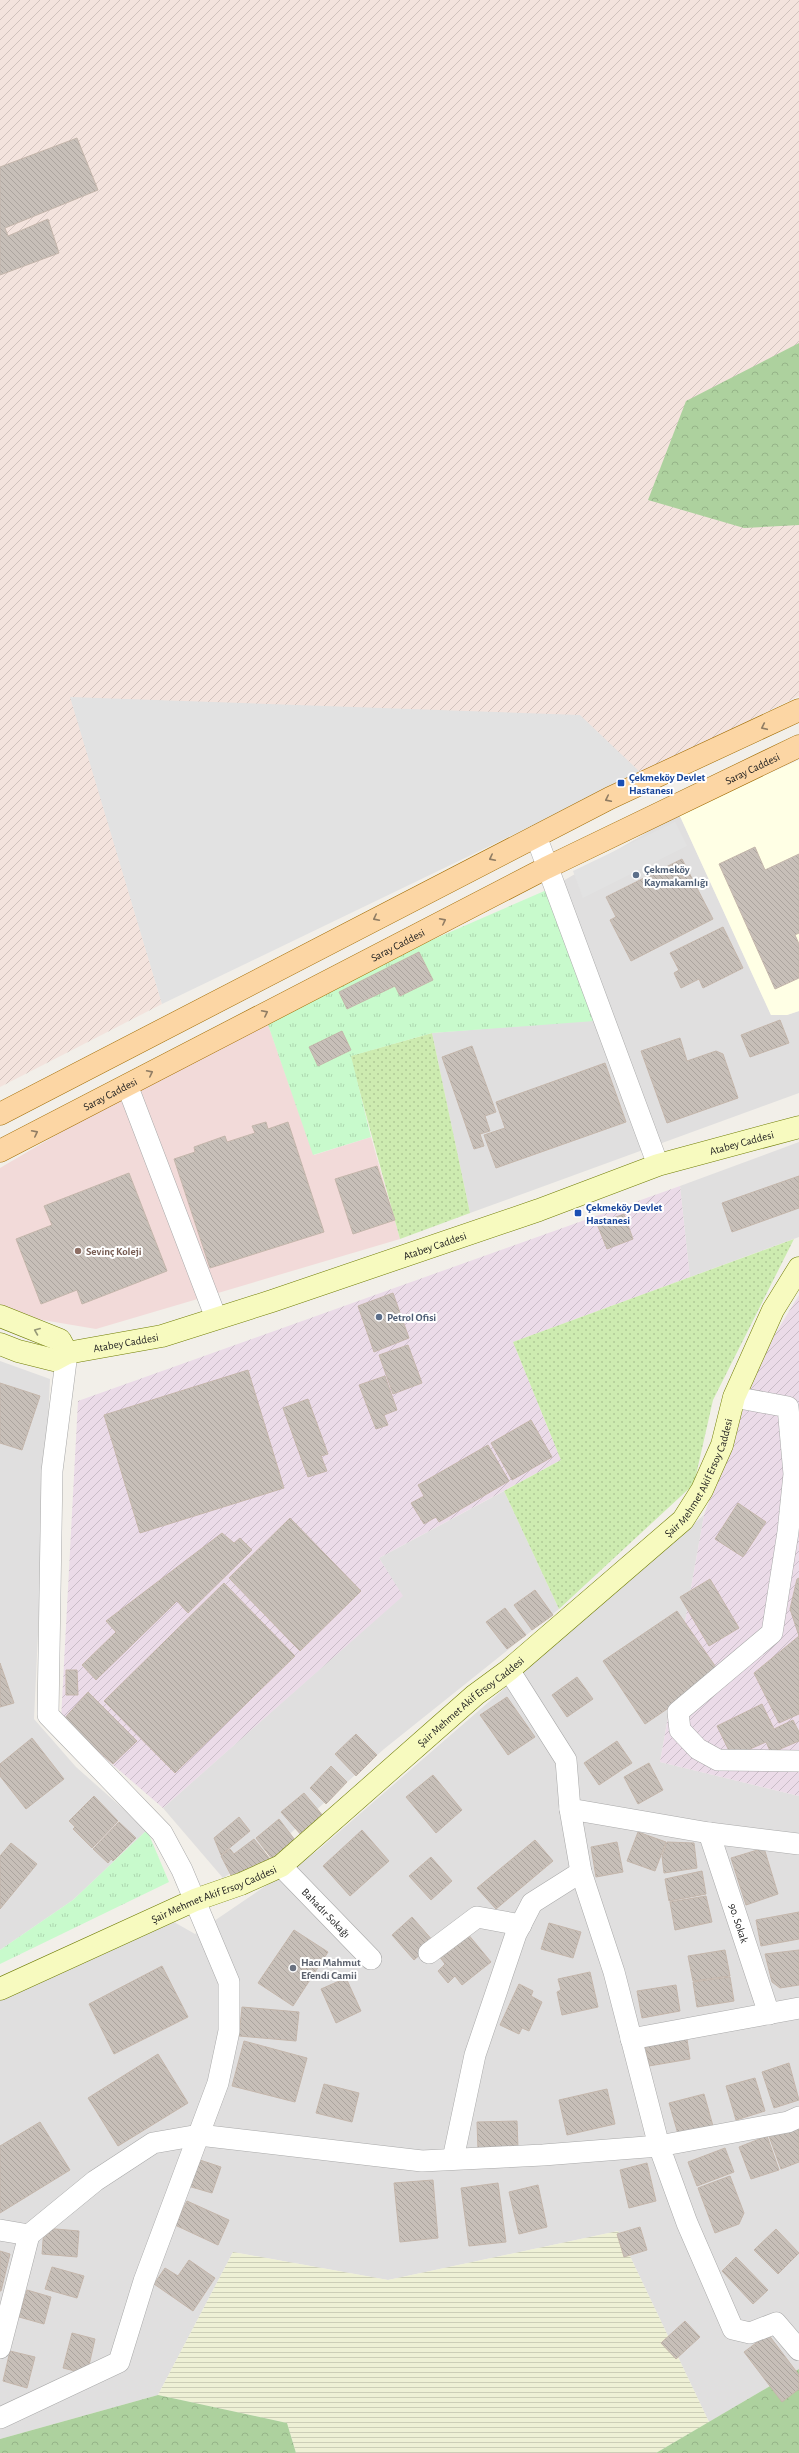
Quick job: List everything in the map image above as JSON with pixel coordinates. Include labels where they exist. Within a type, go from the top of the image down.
[{"type":"main road","points":[[0,1114],[610,798],[799,710]]},
{"type":"main road","name":"Saray Caddesi","points":[[0,1151],[546,868],[799,746]]},
{"type":"street","points":[[536,836],[546,868],[658,1165]]},
{"type":"street","points":[[127,1085],[216,1318]]},
{"type":"street","name":"Atabey Caddesi","points":[[0,1344],[18,1351],[54,1360],[67,1353],[162,1336],[216,1318],[272,1302],[539,1210],[658,1165],[799,1127]]},
{"type":"street","name":"Şair Mehmet Akif Ersoy Caddesi","points":[[0,1989],[195,1900],[242,1884],[281,1866],[475,1695],[509,1670],[682,1520],[702,1490],[722,1446],[734,1397],[773,1310],[799,1268]]},
{"type":"street","points":[[0,1316],[60,1340],[67,1353],[52,1471],[48,1715],[162,1832],[195,1900],[229,1982],[229,2031],[218,2083],[144,2281],[120,2362],[0,2418]]},
{"type":"street","points":[[734,1397],[788,1407],[794,1474],[794,1532],[772,1633],[678,1712],[680,1730],[698,1749],[718,1760],[799,1762]]},
{"type":"street","points":[[509,1670],[566,1760],[570,1809],[580,1872],[614,1972],[658,2146],[687,2223],[733,2329],[750,2333],[776,2323],[799,2350]]},
{"type":"street","points":[[570,1809],[709,1832],[799,1844]]},
{"type":"street","name":"90. Sokak","points":[[709,1832],[769,2014]]},
{"type":"street","name":"Bahadır Sokağı","points":[[281,1866],[371,1959]]},
{"type":"street","points":[[453,2159],[475,2055],[521,1924],[532,1903],[580,1872]]},
{"type":"street","points":[[429,1953],[477,1917],[521,1924]]},
{"type":"street","points":[[631,2039],[799,2008]]},
{"type":"street","points":[[0,2348],[29,2235],[95,2181],[153,2142],[199,2135],[422,2161],[658,2146],[788,2122],[799,2117]]},
{"type":"street","points":[[0,2230],[29,2235]]},
{"type":"shaded area","points":[[0,0],[799,0],[799,696],[641,773],[71,697],[162,1004],[0,1087]]},
{"type":"shaded area","points":[[70,697],[580,715],[641,773],[162,1004]]},
{"type":"shaded area","points":[[799,760],[799,1011],[787,1015],[771,1015],[679,814]]},
{"type":"shaded area","points":[[679,814],[771,1015],[787,1015],[799,1011],[799,1093],[470,1213],[432,1033],[608,1019],[549,889]]},
{"type":"shaded area","points":[[675,822],[687,846],[583,898],[573,871]]},
{"type":"shaded area","points":[[264,1013],[314,1155],[371,1137],[400,1239],[96,1329],[31,1318],[0,1304],[0,1168]]},
{"type":"shaded area","points":[[799,1142],[799,1237],[690,1277],[680,1186]]},
{"type":"shaded area","points":[[680,1186],[690,1277],[513,1342],[561,1460],[379,1558],[403,1596],[163,1808],[61,1720],[78,1401]]},
{"type":"shaded area","points":[[799,1295],[799,1796],[660,1762],[704,1515],[763,1354]]},
{"type":"shaded area","points":[[0,1361],[50,1379],[34,1719],[76,1767],[147,1830],[73,1900],[0,1950]]},
{"type":"shaded area","points":[[504,1491],[559,1609],[384,1749],[283,1840],[223,1878],[163,1808],[402,1596],[379,1558]]},
{"type":"shaded area","points":[[704,1515],[660,1762],[799,1796],[799,2369],[709,2422],[618,2231],[388,2280],[233,2252],[158,2395],[0,2439],[0,1999],[174,1922],[195,1934],[317,1851]]},
{"type":"shaded area","points":[[618,2231],[709,2422],[656,2453],[296,2453],[287,2423],[158,2395],[233,2252],[388,2280]]},
{"type":"green space","points":[[799,343],[799,525],[744,528],[648,500],[686,401]]},
{"type":"green space","points":[[549,889],[608,1020],[432,1033],[351,1056],[371,1137],[313,1155],[264,1013]]},
{"type":"green space","points":[[432,1033],[470,1213],[400,1239],[350,1056]]},
{"type":"green space","points":[[794,1239],[713,1400],[694,1484],[559,1609],[504,1491],[561,1460],[513,1342]]},
{"type":"green space","points":[[147,1830],[169,1882],[0,1964],[0,1950],[73,1900]]},
{"type":"green space","points":[[799,2369],[799,2453],[656,2453]]},
{"type":"green space","points":[[158,2395],[287,2423],[296,2453],[0,2453],[0,2439]]},
{"type":"building","points":[[77,138],[98,190],[5,228],[8,236],[48,219],[59,253],[0,275],[0,167]]},
{"type":"building","points":[[755,847],[765,870],[799,854],[799,933],[795,935],[799,944],[799,978],[775,989],[719,864]]},
{"type":"building","points":[[682,859],[713,919],[631,961],[610,920],[616,917],[606,897]]},
{"type":"building","points":[[723,927],[743,968],[703,988],[699,979],[681,988],[674,973],[679,970],[670,953]]},
{"type":"building","points":[[419,952],[433,980],[400,996],[395,986],[347,1009],[339,992]]},
{"type":"building","points":[[780,1020],[789,1043],[750,1057],[741,1035]]},
{"type":"building","points":[[342,1031],[351,1050],[318,1066],[309,1047]]},
{"type":"building","points":[[680,1038],[687,1061],[716,1051],[723,1054],[738,1098],[667,1123],[641,1051]]},
{"type":"building","points":[[472,1046],[496,1112],[485,1116],[490,1131],[480,1134],[484,1146],[474,1149],[442,1057]]},
{"type":"building","points":[[605,1063],[626,1122],[496,1168],[484,1135],[505,1128],[496,1102]]},
{"type":"building","points":[[266,1122],[268,1129],[288,1122],[324,1232],[210,1268],[174,1159],[195,1152],[194,1147],[225,1136],[227,1142],[255,1133],[252,1126]]},
{"type":"building","points":[[377,1166],[395,1220],[353,1234],[335,1179]]},
{"type":"building","points":[[129,1173],[167,1271],[82,1304],[77,1290],[41,1304],[16,1239],[52,1225],[44,1206]]},
{"type":"building","points":[[799,1176],[799,1208],[732,1232],[722,1203]]},
{"type":"building","points":[[624,1214],[633,1239],[607,1249],[597,1224]]},
{"type":"building","points":[[393,1293],[409,1338],[374,1352],[358,1306]]},
{"type":"building","points":[[408,1345],[422,1383],[393,1394],[379,1355]]},
{"type":"building","points":[[248,1370],[284,1488],[140,1533],[104,1415]]},
{"type":"building","points":[[385,1376],[397,1410],[384,1415],[388,1425],[376,1429],[359,1385]]},
{"type":"building","points":[[0,1383],[40,1396],[22,1450],[0,1443]]},
{"type":"building","points":[[308,1399],[328,1454],[321,1456],[327,1471],[308,1477],[283,1408]]},
{"type":"building","points":[[531,1420],[552,1457],[512,1480],[491,1443]]},
{"type":"building","points":[[488,1445],[509,1481],[439,1522],[436,1517],[424,1524],[411,1503],[424,1496],[418,1485]]},
{"type":"building","points":[[738,1503],[766,1522],[743,1557],[715,1539]]},
{"type":"building","points":[[290,1518],[361,1591],[300,1651],[229,1578]]},
{"type":"building","points":[[222,1533],[234,1543],[240,1538],[252,1550],[188,1613],[177,1601],[96,1680],[82,1665],[116,1632],[106,1621]]},
{"type":"building","points":[[799,1578],[799,1636],[790,1609],[797,1579]]},
{"type":"building","points":[[710,1579],[739,1628],[709,1646],[680,1597]]},
{"type":"building","points":[[224,1583],[295,1656],[175,1773],[104,1701]]},
{"type":"building","points":[[535,1590],[553,1615],[532,1630],[514,1605]]},
{"type":"building","points":[[505,1608],[526,1635],[507,1649],[486,1622]]},
{"type":"building","points":[[677,1611],[720,1673],[645,1724],[603,1661]]},
{"type":"building","points":[[799,1636],[799,1714],[779,1723],[754,1673]]},
{"type":"building","points":[[0,1663],[14,1703],[0,1707]]},
{"type":"building","points":[[66,1670],[77,1670],[78,1695],[66,1695]]},
{"type":"building","points":[[577,1677],[593,1699],[567,1717],[552,1695]]},
{"type":"building","points":[[88,1692],[137,1741],[113,1764],[63,1720]]},
{"type":"building","points":[[507,1697],[535,1737],[508,1755],[480,1715]]},
{"type":"building","points":[[762,1704],[774,1729],[793,1720],[799,1732],[799,1741],[771,1753],[766,1742],[732,1757],[717,1726]]},
{"type":"building","points":[[356,1734],[377,1755],[356,1776],[335,1754]]},
{"type":"building","points":[[32,1738],[64,1779],[26,1809],[0,1776],[0,1764]]},
{"type":"building","points":[[617,1741],[632,1763],[599,1785],[584,1763]]},
{"type":"building","points":[[649,1763],[663,1790],[638,1804],[624,1777]]},
{"type":"building","points":[[331,1766],[347,1782],[326,1804],[310,1788]]},
{"type":"building","points":[[433,1775],[462,1810],[436,1833],[406,1797]]},
{"type":"building","points":[[304,1793],[324,1817],[302,1836],[281,1812]]},
{"type":"building","points":[[94,1796],[118,1821],[92,1848],[73,1829],[75,1827],[69,1821]]},
{"type":"building","points":[[239,1817],[250,1831],[221,1855],[214,1838]]},
{"type":"building","points":[[279,1819],[295,1840],[272,1859],[256,1838]]},
{"type":"building","points":[[119,1822],[136,1838],[113,1861],[111,1859],[108,1863],[93,1849]]},
{"type":"building","points":[[362,1830],[389,1861],[350,1896],[323,1866]]},
{"type":"building","points":[[638,1832],[666,1842],[655,1871],[627,1861]]},
{"type":"building","points":[[254,1839],[270,1859],[250,1875],[246,1869],[233,1879],[221,1856],[230,1849],[234,1854]]},
{"type":"building","points":[[535,1840],[553,1861],[496,1909],[477,1888]]},
{"type":"building","points":[[617,1842],[623,1872],[596,1877],[591,1847]]},
{"type":"building","points":[[667,1842],[694,1843],[697,1868],[664,1873],[662,1856]]},
{"type":"building","points":[[11,1843],[37,1864],[0,1909],[0,1856]]},
{"type":"building","points":[[764,1848],[778,1894],[746,1905],[731,1858]]},
{"type":"building","points":[[431,1857],[452,1881],[431,1900],[409,1876]]},
{"type":"building","points":[[702,1871],[706,1894],[669,1901],[665,1879]]},
{"type":"building","points":[[706,1896],[712,1922],[675,1930],[670,1902]]},
{"type":"building","points":[[799,1912],[799,1939],[761,1946],[756,1920]]},
{"type":"building","points":[[412,1917],[434,1942],[414,1960],[392,1935]]},
{"type":"building","points":[[549,1923],[581,1932],[573,1958],[541,1949]]},
{"type":"building","name":"Hacı Mahmut Efendi Camii","points":[[294,1930],[328,1952],[293,2006],[258,1983]]},
{"type":"building","points":[[467,1933],[491,1962],[462,1985],[455,1976],[448,1983],[438,1971],[445,1964],[439,1956]]},
{"type":"building","points":[[725,1950],[730,1976],[693,1981],[688,1956]]},
{"type":"building","points":[[799,1950],[799,1985],[780,1988],[772,1982],[765,1954]]},
{"type":"building","points":[[162,1966],[188,2017],[114,2054],[89,2004]]},
{"type":"building","points":[[590,1972],[598,2007],[562,2015],[557,1992],[561,1990],[558,1979]]},
{"type":"building","points":[[730,1977],[734,2001],[697,2007],[693,1982]]},
{"type":"building","points":[[346,1978],[361,2011],[336,2023],[321,1989]]},
{"type":"building","points":[[519,1984],[533,1991],[531,1996],[542,2002],[529,2031],[522,2028],[519,2034],[500,2025]]},
{"type":"building","points":[[676,1985],[680,2011],[642,2018],[637,1991]]},
{"type":"building","points":[[242,2007],[299,2012],[296,2041],[239,2036]]},
{"type":"building","points":[[686,2033],[690,2059],[649,2066],[644,2040]]},
{"type":"building","points":[[244,2041],[307,2058],[295,2102],[232,2086]]},
{"type":"building","points":[[158,2054],[188,2103],[118,2146],[88,2098]]},
{"type":"building","points":[[789,2063],[799,2100],[774,2108],[762,2072]]},
{"type":"building","points":[[755,2078],[765,2111],[736,2120],[726,2086]]},
{"type":"building","points":[[324,2084],[359,2093],[352,2122],[316,2113]]},
{"type":"building","points":[[607,2089],[615,2124],[567,2135],[559,2100]]},
{"type":"building","points":[[704,2094],[713,2126],[678,2134],[669,2103]]},
{"type":"building","points":[[517,2121],[518,2148],[478,2150],[477,2122]]},
{"type":"building","points":[[40,2122],[70,2170],[0,2213],[0,2146]]},
{"type":"building","points":[[799,2125],[799,2162],[781,2169],[769,2136]]},
{"type":"building","points":[[767,2136],[779,2170],[751,2179],[739,2147]]},
{"type":"building","points":[[725,2148],[734,2172],[697,2186],[688,2162]]},
{"type":"building","points":[[197,2159],[221,2167],[212,2193],[188,2186]]},
{"type":"building","points":[[647,2163],[656,2201],[629,2208],[620,2170]]},
{"type":"building","points":[[730,2176],[744,2213],[739,2224],[715,2233],[698,2188]]},
{"type":"building","points":[[433,2180],[438,2238],[400,2242],[394,2183]]},
{"type":"building","points":[[498,2183],[506,2242],[469,2246],[461,2188]]},
{"type":"building","points":[[538,2185],[547,2227],[519,2234],[509,2192]]},
{"type":"building","points":[[187,2201],[229,2220],[218,2245],[175,2225]]},
{"type":"building","points":[[640,2227],[647,2250],[624,2257],[617,2234]]},
{"type":"building","points":[[44,2228],[79,2231],[77,2257],[42,2254]]},
{"type":"building","points":[[776,2229],[799,2253],[778,2274],[754,2250]]},
{"type":"building","points":[[0,2251],[10,2254],[1,2291],[0,2291]]},
{"type":"building","points":[[736,2257],[768,2290],[753,2304],[722,2271]]},
{"type":"building","points":[[189,2260],[215,2278],[193,2311],[154,2284],[165,2268],[178,2276]]},
{"type":"building","points":[[52,2267],[84,2276],[77,2298],[45,2289]]},
{"type":"building","points":[[27,2290],[51,2297],[44,2324],[19,2317]]},
{"type":"building","points":[[685,2321],[700,2337],[676,2359],[661,2343]]},
{"type":"building","points":[[72,2333],[95,2339],[87,2374],[63,2368]]},
{"type":"building","points":[[768,2334],[799,2375],[799,2389],[782,2402],[744,2352]]},
{"type":"building","points":[[10,2351],[35,2357],[27,2388],[3,2381]]},
{"type":"place","name":"Çekmeköy Devlet Hastanesı","points":[[621,783]]},
{"type":"place","name":"Çekmeköy Kaymakamlığı","points":[[636,875]]},
{"type":"place","name":"Çekmeköy Devlet Hastanesi","points":[[578,1213]]},
{"type":"place","name":"Sevinç Koleji","points":[[78,1251]]},
{"type":"place","name":"Petrol Ofisi","points":[[379,1317]]},
{"type":"place","name":"Hacı Mahmut Efendi Camii","points":[[293,1968]]}]
